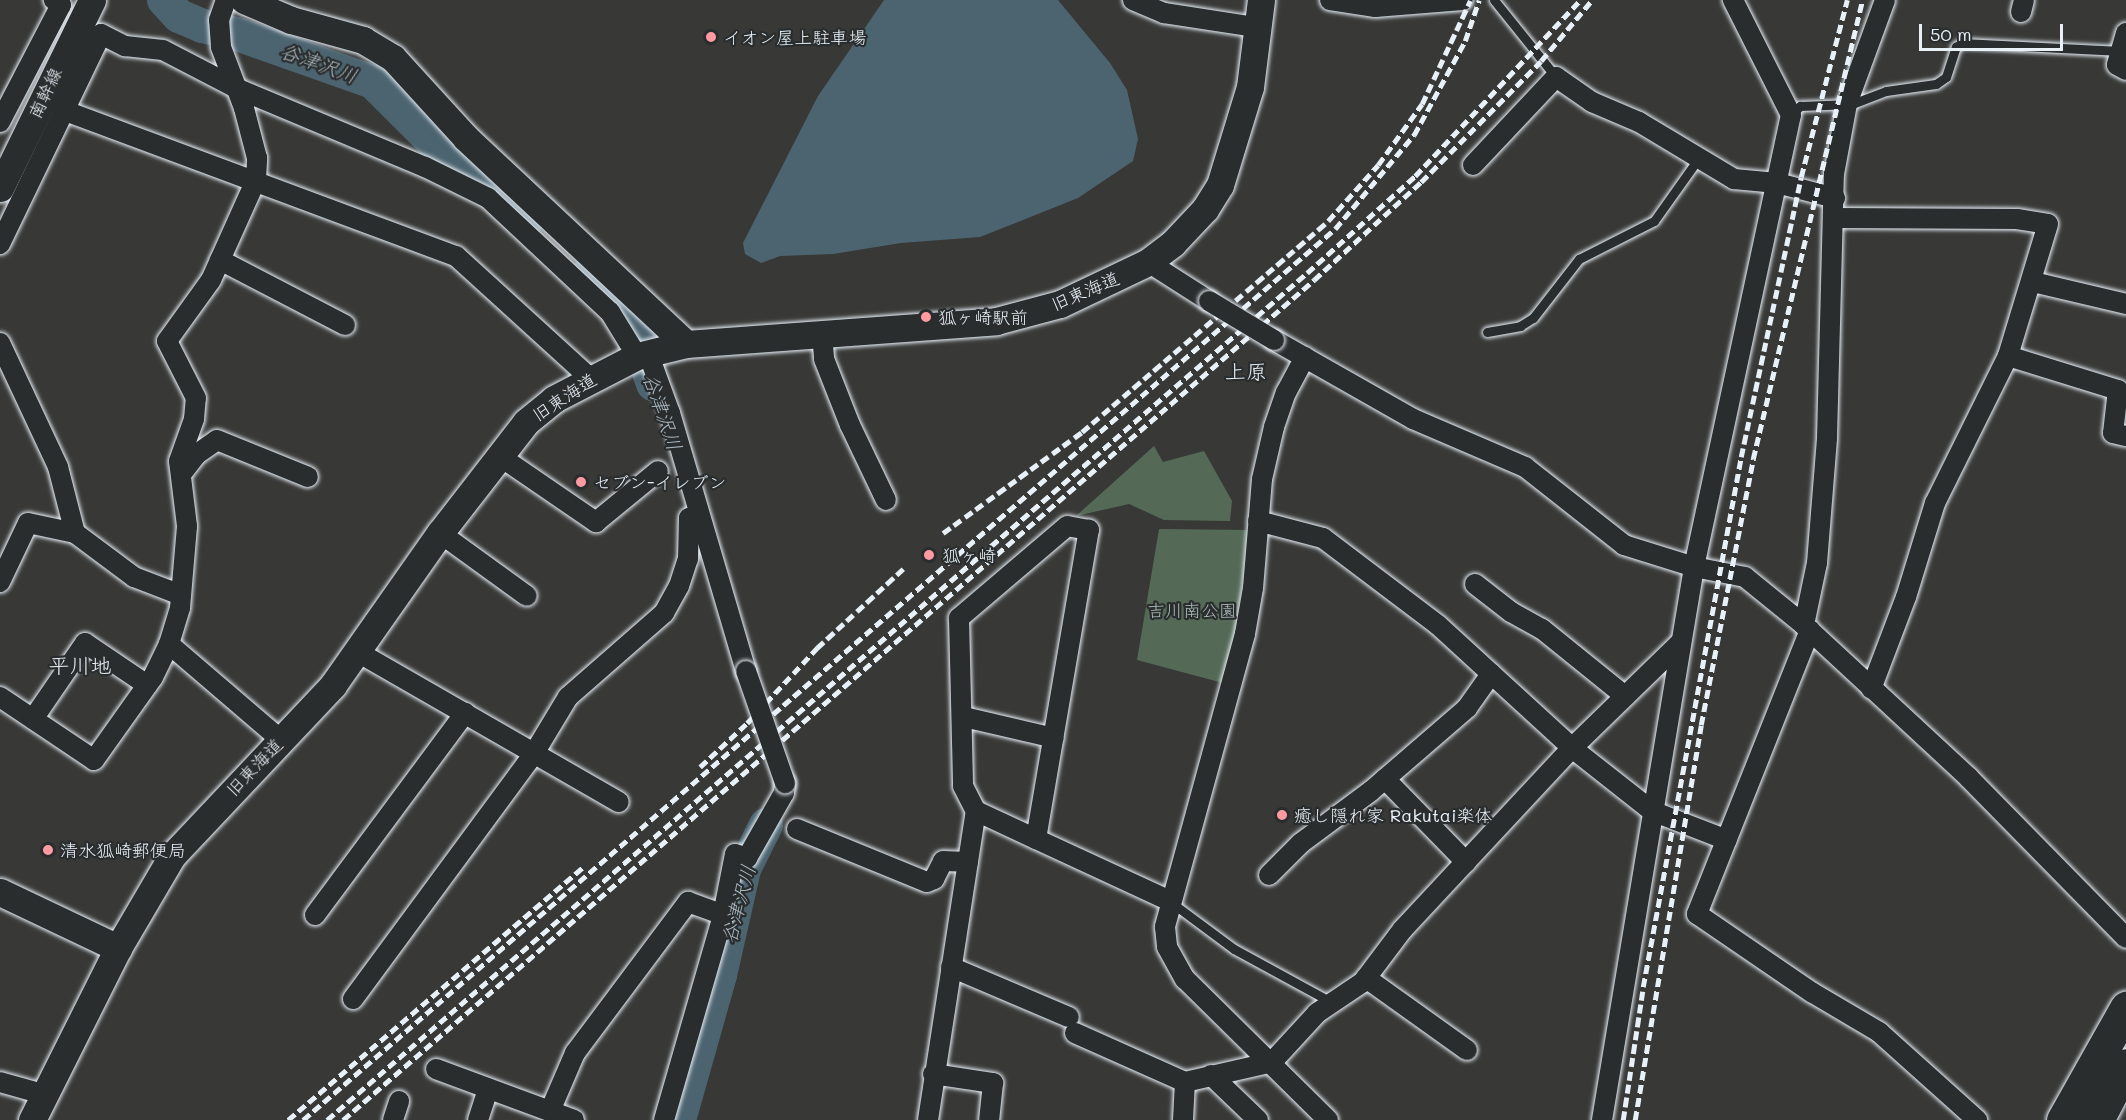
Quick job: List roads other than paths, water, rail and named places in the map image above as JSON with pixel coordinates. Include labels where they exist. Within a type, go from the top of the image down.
[{"type":"highway","points":[[2063,1120],[2126,1008]]},
{"type":"highway","points":[[2097,1120],[2126,1065]]},
{"type":"street","points":[[0,122],[7,90],[61,5],[54,0]]},
{"type":"street","name":"南幹線","points":[[0,188],[92,0]]},
{"type":"street","points":[[0,697],[94,760],[147,685],[169,644],[181,595],[187,526],[179,461],[194,419],[196,398],[167,341],[211,280],[256,180],[257,158],[236,88],[221,48],[219,20],[226,0]]},
{"type":"street","points":[[244,0],[291,21],[363,40],[393,58],[466,138],[686,344]]},
{"type":"street","points":[[1133,0],[1164,12],[1256,27]]},
{"type":"street","name":"旧東海道","points":[[32,1120],[118,948],[172,856],[333,685],[440,532],[498,454],[526,422],[590,378],[642,354],[686,344],[996,321],[1060,304],[1148,262],[1173,243],[1220,185],[1247,97],[1261,0]]},
{"type":"street","points":[[1330,0],[1376,7],[1463,0]]},
{"type":"street","points":[[1602,1120],[1694,567],[1791,115],[1733,0]]},
{"type":"street","points":[[1885,0],[1847,104],[1834,174],[1835,218],[1827,438],[1817,563],[1807,627],[1697,914],[1814,993],[1880,1032],[1977,1120]]},
{"type":"street","points":[[0,244],[101,34],[125,46],[163,50],[236,88],[425,167],[488,198],[610,312],[642,354],[670,413],[746,671],[785,783],[784,793],[747,858],[735,854],[723,915],[664,1120]]},
{"type":"street","points":[[2123,42],[2117,65],[2126,70]]},
{"type":"street","points":[[1473,165],[1556,77],[1592,102],[1639,122],[1734,179],[1777,183],[1835,198]]},
{"type":"street","points":[[63,110],[456,256],[590,378]]},
{"type":"street","points":[[1835,218],[2017,219],[2048,224],[2033,282],[2007,356],[1935,502],[1906,597],[1872,689]]},
{"type":"street","points":[[220,260],[345,325]]},
{"type":"street","points":[[1148,262],[1274,340],[1413,419],[1525,467],[1624,545],[1694,567],[1745,577],[1807,627],[1969,778],[2126,938]]},
{"type":"street","points":[[2033,282],[2126,304]]},
{"type":"street","points":[[822,334],[829,370],[886,500]]},
{"type":"street","points":[[0,343],[58,467],[75,533]]},
{"type":"street","points":[[2007,356],[2118,390],[2113,433],[2126,436]]},
{"type":"street","points":[[1305,357],[1286,393],[1274,427],[1258,521],[1253,588],[1245,634],[1170,901],[1165,927],[1175,965],[1200,996],[1272,1062],[1328,1120]]},
{"type":"street","points":[[182,473],[197,454],[217,440],[308,477]]},
{"type":"street","points":[[498,454],[596,522],[658,471]]},
{"type":"street","points":[[353,999],[533,755],[568,697],[664,613],[680,586],[688,559],[689,519],[699,515]]},
{"type":"street","points":[[1258,521],[1323,538],[1438,626],[1572,748],[1652,811],[1727,840]]},
{"type":"street","points":[[1,576],[28,523],[75,533],[134,577],[181,595]]},
{"type":"street","points":[[928,1120],[933,1074],[976,811],[963,786],[964,717],[959,618],[1066,526],[1089,530],[1036,839]]},
{"type":"street","points":[[440,532],[527,596]]},
{"type":"street","points":[[1474,584],[1551,636],[1625,696]]},
{"type":"street","points":[[951,968],[1185,1082],[1272,1062],[1317,1013],[1366,978],[1403,929],[1572,748],[1681,642]]},
{"type":"street","points":[[33,719],[85,643],[147,685]]},
{"type":"street","points":[[169,644],[280,739]]},
{"type":"street","points":[[356,651],[533,755],[619,802]]},
{"type":"street","points":[[1269,875],[1301,843],[1385,779],[1467,708],[1491,674]]},
{"type":"street","points":[[315,915],[465,713]]},
{"type":"street","points":[[964,717],[1054,738]]},
{"type":"street","points":[[1385,779],[1466,862]]},
{"type":"street","points":[[976,811],[1170,901]]},
{"type":"street","points":[[797,829],[927,882],[934,879],[943,861],[968,862]]},
{"type":"street","points":[[0,892],[118,948]]},
{"type":"street","points":[[436,1069],[564,1117],[574,1053],[688,902],[723,915]]},
{"type":"street","points":[[1366,978],[1467,1050]]},
{"type":"street","points":[[933,1074],[993,1083],[988,1120]]},
{"type":"street","points":[[1210,1075],[1258,1120]]},
{"type":"street","points":[[0,1082],[43,1094]]},
{"type":"street","points":[[1183,1120],[1185,1082]]},
{"type":"street","points":[[478,1120],[488,1089]]},
{"type":"lane","points":[[1494,0],[1556,77]]},
{"type":"lane","points":[[1791,115],[1800,106],[1847,104],[1886,91],[1936,84],[1946,78],[1956,46],[1962,43],[2123,42]]},
{"type":"lane","points":[[1487,332],[1520,326],[1533,318],[1580,259],[1654,221],[1698,159]]},
{"type":"lane","points":[[1170,901],[1234,949],[1333,1003]]},
{"type":"water","points":[[884,0],[1058,0],[1110,63],[1127,90],[1138,139],[1133,161],[1078,198],[980,237],[901,243],[833,254],[780,256],[761,263],[745,254],[743,243],[818,96]]},
{"type":"waterway","name":"谷津沢川","points":[[164,0],[179,16],[202,26],[240,35],[373,82],[438,147],[479,177],[526,222]]},
{"type":"waterway","name":"谷津沢川","points":[[585,277],[621,311],[637,338],[653,384]]},
{"type":"waterway","name":"谷津沢川","points":[[679,1120],[720,975],[744,869],[766,825]]},
{"type":"railway","points":[[303,1120],[1335,229],[1414,135],[1465,41],[1479,0]]},
{"type":"railway","points":[[327,1120],[1307,273],[1415,176],[1580,0]]},
{"type":"railway","points":[[343,1120],[1314,280],[1421,182],[1541,61],[1592,0]]},
{"type":"railway","points":[[1623,1120],[1643,987],[1741,457],[1801,177],[1847,0]]},
{"type":"railway","points":[[1635,1120],[1701,725],[1753,459],[1862,0]]},
{"type":"railway","points":[[943,533],[1082,432],[1328,221],[1378,165],[1422,104],[1470,1]]},
{"type":"railway","points":[[700,767],[747,723],[817,648],[903,569]]},
{"type":"railway","points":[[288,1120],[584,866]]},
{"type":"place","name":"イオン屋上駐車場","points":[[711,37]]},
{"type":"place","name":"狐ヶ崎駅前","points":[[926,317]]},
{"type":"place","name":"セブン-イレブン","points":[[581,482]]},
{"type":"place","name":"狐ヶ崎","points":[[929,555]]},
{"type":"place","name":"癒し隠れ家 Rakutai楽体","points":[[1282,815]]},
{"type":"place","name":"清水狐崎郵便局","points":[[48,850]]},
{"type":"district","name":"上原","points":[[1246,371]]},
{"type":"district","name":"平川地","points":[[80,665]]},
{"type":"park label","name":"吉川南公園","points":[[1192,610]]}]
